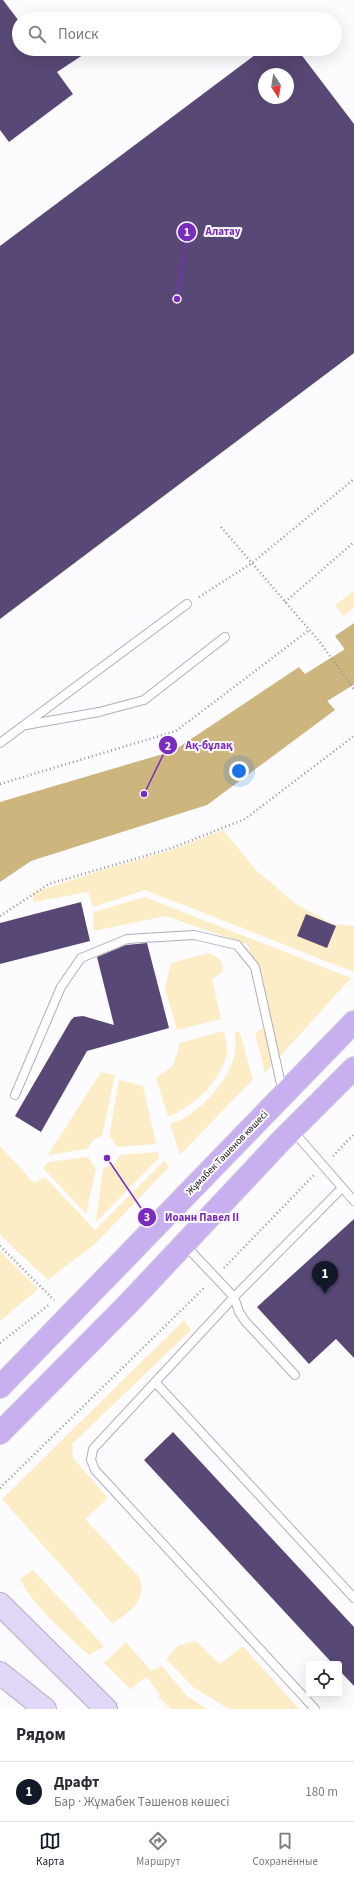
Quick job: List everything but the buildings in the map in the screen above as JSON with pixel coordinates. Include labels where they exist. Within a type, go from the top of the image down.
[{"type":"main road","name":"Жұмабек Тәшенов көшесі","points":[[0,1387],[354,1022]]},
{"type":"main road","points":[[0,1433],[128,1304],[292,1130],[354,1068]]},
{"type":"main road","points":[[0,1604],[106,1709]]},
{"type":"main road","points":[[0,1672],[45,1709]]},
{"type":"lane","points":[[0,743],[188,604]]},
{"type":"lane","points":[[23,726],[99,712],[144,700],[225,637]]},
{"type":"lane","points":[[15,1095],[61,987],[81,958],[127,939],[194,935],[237,945],[255,967],[284,1095]]},
{"type":"lane","points":[[292,1130],[354,1201]]},
{"type":"lane","points":[[314,1709],[95,1470],[91,1460],[93,1449],[234,1297],[342,1188]]},
{"type":"lane","points":[[184,1244],[234,1297],[239,1312],[245,1322],[295,1375]]},
{"type":"lane","points":[[155,1382],[354,1598]]},
{"type":"path","points":[[188,604],[252,563],[354,479]]},
{"type":"path","points":[[221,527],[319,641],[354,689]]},
{"type":"path","points":[[285,602],[354,542]]},
{"type":"path","points":[[0,784],[176,731],[309,630]]},
{"type":"path","points":[[0,916],[49,884],[172,848],[245,819],[354,736]]},
{"type":"path","points":[[0,1488],[215,1277],[354,1134]]},
{"type":"path","points":[[0,1246],[54,1300]]},
{"type":"shaded area","points":[[354,591],[354,608],[343,616],[335,605]]},
{"type":"shaded area","points":[[354,623],[354,662],[335,636]]},
{"type":"shaded area","points":[[299,667],[335,710],[207,805],[31,861],[0,882],[0,802],[173,751]]},
{"type":"shaded area","points":[[223,830],[256,870],[296,904],[333,924],[354,926],[354,972],[145,890],[93,907],[88,892],[34,902],[32,893],[109,868],[172,850]]},
{"type":"shaded area","points":[[145,897],[351,978],[265,1073],[255,1033],[270,1023],[248,945],[166,916],[94,931],[93,912]]},
{"type":"shaded area","points":[[209,953],[219,959],[223,967],[223,971],[212,979],[221,1019],[177,1030],[165,989],[171,963]]},
{"type":"shaded area","points":[[224,1031],[227,1053],[219,1074],[213,1083],[197,1100],[168,1117],[156,1078],[173,1066],[180,1043]]},
{"type":"shaded area","points":[[235,1031],[240,1033],[253,1079],[180,1155],[170,1124],[182,1119],[201,1106],[216,1090],[228,1072],[235,1053]]},
{"type":"shaded area","points":[[101,1072],[115,1075],[102,1136],[93,1140],[87,1149],[48,1155]]},
{"type":"shaded area","points":[[119,1080],[143,1086],[156,1144],[116,1147],[113,1140],[109,1137]]},
{"type":"shaded area","points":[[0,1146],[34,1183],[45,1177],[95,1230],[165,1160],[169,1167],[95,1244],[48,1280],[0,1235]]},
{"type":"shaded area","points":[[158,1152],[159,1158],[96,1222],[103,1169],[115,1163],[120,1155]]},
{"type":"shaded area","points":[[88,1157],[96,1169],[86,1214],[43,1168],[48,1162]]},
{"type":"shaded area","points":[[0,1251],[38,1289],[0,1321]]},
{"type":"shaded area","points":[[184,1320],[191,1330],[72,1444],[73,1458],[108,1498],[85,1519],[140,1578],[142,1586],[136,1605],[113,1624],[2,1499]]},
{"type":"shaded area","points":[[33,1570],[104,1646],[89,1655],[41,1609],[20,1579]]},
{"type":"shaded area","points":[[196,1641],[220,1664],[243,1646],[299,1709],[229,1709],[193,1687],[166,1659],[179,1645]]},
{"type":"shaded area","points":[[126,1642],[151,1671],[162,1666],[187,1696],[207,1709],[171,1709],[158,1697],[160,1694],[146,1677],[130,1689],[104,1663]]},
{"type":"waterway","points":[[275,713],[354,664]]},
{"type":"place","name":"Алатау","points":[[177,299]]},
{"type":"place","name":"Ақ-бұлақ","points":[[144,794]]},
{"type":"place","name":"Иоанн Павел II","points":[[107,1158]]},
{"type":"place","name":"Драфт","points":[[325,1294]]}]
